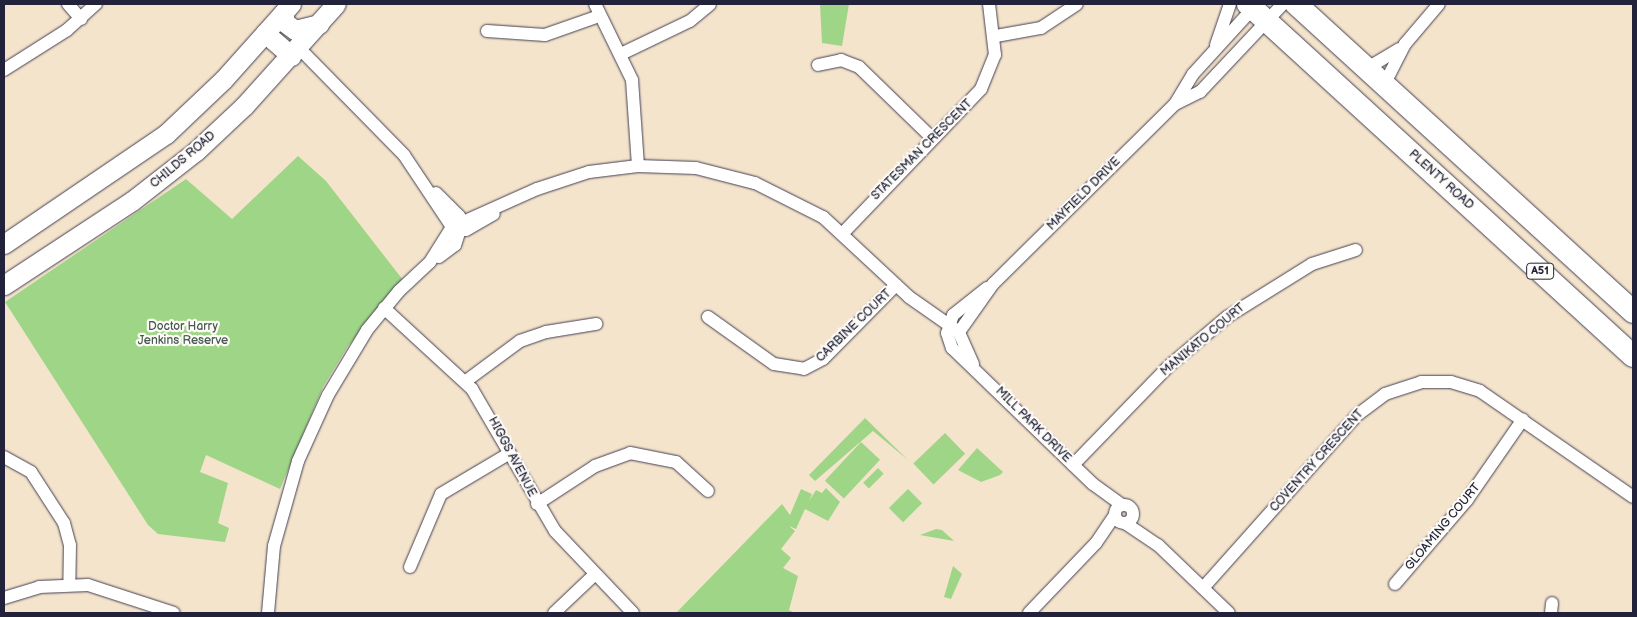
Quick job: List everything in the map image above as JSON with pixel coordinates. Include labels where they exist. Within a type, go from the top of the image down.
[{"type":"highway","name":"A51","points":[[1296,4],[1633,312]]},
{"type":"highway","name":"PLENTY ROAD","points":[[1256,9],[1633,356]]},
{"type":"main road","name":"CHILDS ROAD","points":[[4,285],[132,201],[196,151],[294,52],[336,4]]},
{"type":"main road","points":[[278,18],[295,30],[319,24]]},
{"type":"main road","points":[[278,18],[294,52]]},
{"type":"main road","points":[[4,244],[166,134],[278,18]]},
{"type":"street","points":[[68,4],[81,19]]},
{"type":"street","points":[[4,70],[81,19],[96,4]]},
{"type":"street","points":[[621,54],[690,21],[710,4]]},
{"type":"street","name":"STATESMAN CRESCENT","points":[[843,233],[981,89],[991,68],[996,36],[989,4]]},
{"type":"street","points":[[996,36],[1041,28],[1077,4]]},
{"type":"street","points":[[1216,47],[1230,4]]},
{"type":"street","name":"MAYFIELD DRIVE","points":[[951,330],[993,284],[1175,104],[1216,47],[1256,9],[1283,4]]},
{"type":"street","points":[[1384,85],[1405,44],[1439,4]]},
{"type":"street","name":"MAYFIELD DRIVE","points":[[1175,104],[1200,92],[1256,9]]},
{"type":"street","points":[[488,31],[545,35],[597,10],[621,54],[635,93],[638,166]]},
{"type":"street","points":[[1366,69],[1405,44]]},
{"type":"street","points":[[294,52],[330,82],[387,136],[430,188],[457,226]]},
{"type":"street","points":[[818,65],[842,60],[859,67],[933,139]]},
{"type":"street","points":[[268,613],[268,590],[280,521],[298,461],[328,395],[358,347],[430,262],[457,226],[482,223],[512,200],[579,175],[638,166],[696,168],[755,183],[803,205],[843,233],[908,297],[951,330]]},
{"type":"street","name":"MANIKATO COURT","points":[[1073,465],[1164,370],[1226,318],[1312,264],[1356,250]]},
{"type":"street","name":"CARBINE COURT","points":[[708,318],[774,364],[804,369],[834,349],[896,285]]},
{"type":"street","name":"HIGGS AVENUE","points":[[387,311],[466,381],[510,453],[537,504],[593,576],[632,613]]},
{"type":"street","points":[[466,381],[498,354],[527,338],[596,324]]},
{"type":"street","name":"MILL PARK DRIVE","points":[[951,330],[973,364],[1122,515],[1158,545],[1229,613]]},
{"type":"street","name":"COVENTRY CRESCENT","points":[[1203,588],[1356,416],[1385,394],[1421,382],[1451,382],[1480,391],[1633,497]]},
{"type":"street","name":"GLOAMING COURT","points":[[1395,584],[1467,500],[1523,419]]},
{"type":"street","points":[[410,567],[441,494],[510,453]]},
{"type":"street","points":[[537,504],[606,460],[630,453],[676,462],[708,491]]},
{"type":"street","points":[[4,457],[31,472],[64,523],[70,545],[69,584]]},
{"type":"street","points":[[1029,613],[1122,515]]},
{"type":"street","points":[[554,613],[593,576]]},
{"type":"street","points":[[4,598],[69,584],[108,590],[174,613]]},
{"type":"street","points":[[259,613],[268,590]]},
{"type":"green space","points":[[820,4],[849,4],[842,46],[822,43]]},
{"type":"green space","name":"Doctor Harry Jenkins Reserve","points":[[298,156],[326,181],[403,280],[348,346],[323,387],[280,489],[206,455],[200,472],[228,483],[218,523],[229,528],[225,542],[158,534],[148,525],[5,302],[186,179],[232,219]]},
{"type":"green space","points":[[865,418],[908,460],[873,431],[815,481],[809,475]]},
{"type":"green space","points":[[945,433],[965,454],[933,484],[913,464]]},
{"type":"green space","points":[[861,442],[880,460],[844,498],[825,481]]},
{"type":"green space","points":[[977,448],[1003,472],[1000,475],[981,482],[958,470]]},
{"type":"green space","points":[[878,468],[884,474],[869,489],[863,483]]},
{"type":"green space","points":[[826,488],[840,502],[828,521],[805,509],[796,529],[789,526],[795,531],[781,549],[791,558],[783,568],[798,576],[789,610],[795,613],[676,613],[782,504],[790,515],[801,489],[812,494],[809,501],[816,490],[822,493]]},
{"type":"green space","points":[[908,489],[922,503],[903,522],[889,508]]},
{"type":"green space","points":[[936,529],[942,530],[954,541],[920,535]]},
{"type":"green space","points":[[953,566],[962,574],[951,599],[944,597]]}]
